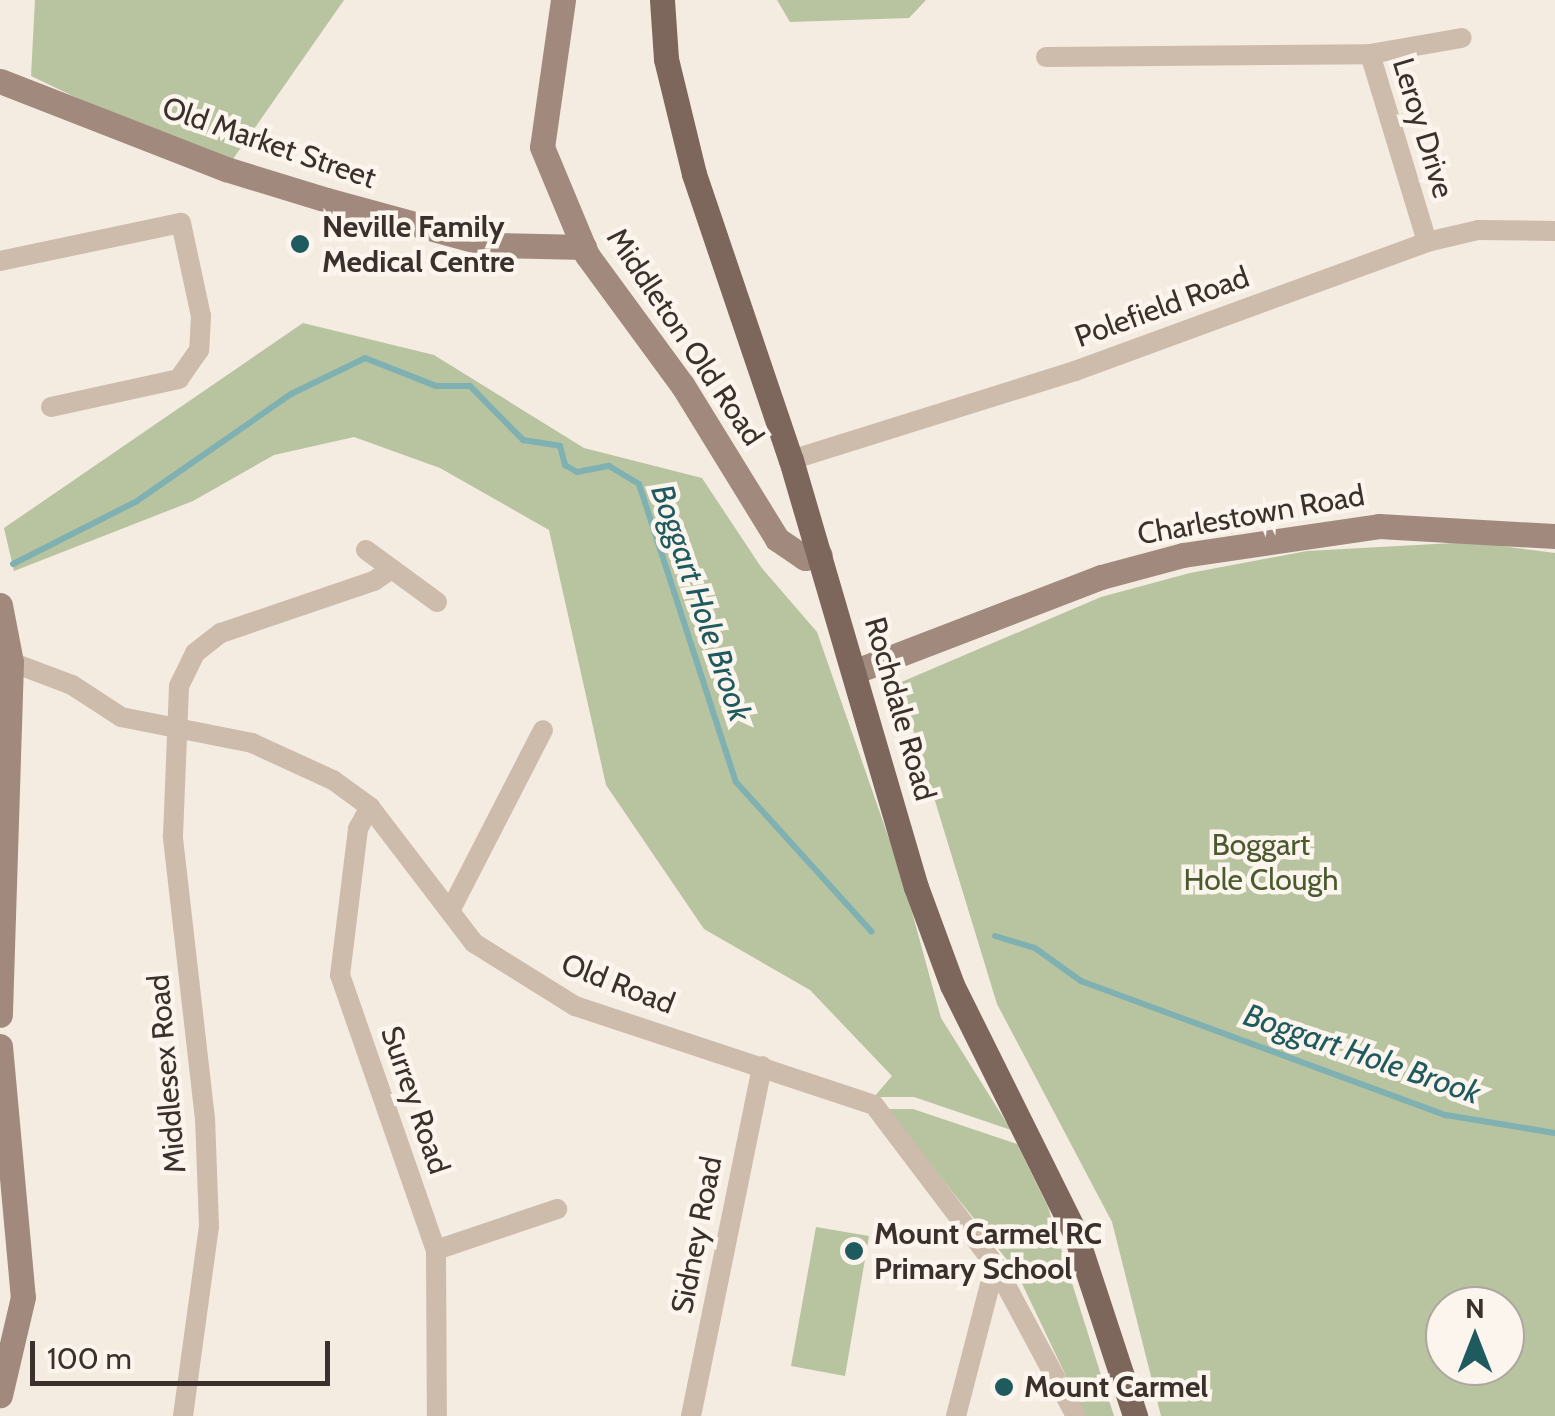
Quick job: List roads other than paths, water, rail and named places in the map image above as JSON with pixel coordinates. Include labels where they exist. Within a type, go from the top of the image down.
[{"type":"main road","name":"Rochdale Road","points":[[662,0],[666,59],[694,174],[791,460],[952,986],[1075,1234],[1135,1416]]},
{"type":"street","name":"Middleton Old Road","points":[[563,0],[542,147],[584,247],[682,386],[777,539],[806,558],[820,555]]},
{"type":"street","points":[[1370,54],[1462,38]]},
{"type":"street","name":"Leroy Drive","points":[[1046,58],[1370,54],[1427,242]]},
{"type":"street","name":"Old Market Street","points":[[0,82],[226,169],[327,200],[492,245],[584,247]]},
{"type":"street","points":[[0,261],[181,223],[201,316],[199,350],[179,379],[51,407]]},
{"type":"street","name":"Polefield Road","points":[[791,460],[1074,371],[1427,242],[1478,230],[1555,232]]},
{"type":"street","name":"Charlestown Road","points":[[856,671],[1101,578],[1183,555],[1379,526],[1555,536]]},
{"type":"street","points":[[366,550],[437,602]]},
{"type":"street","name":"Middlesex Road","points":[[183,1416],[209,1226],[205,1118],[174,852],[179,686],[207,641],[374,581],[391,569]]},
{"type":"street","points":[[0,604],[12,662],[0,1015]]},
{"type":"street","name":"Old Road","points":[[12,662],[72,685],[121,717],[176,726],[272,752],[333,780],[370,808],[486,954],[576,1006],[874,1105],[995,1265],[1076,1416]]},
{"type":"street","points":[[451,910],[543,730]]},
{"type":"street","name":"Surrey Road","points":[[370,808],[358,830],[340,976],[436,1250],[437,1416]]},
{"type":"street","points":[[0,1046],[24,1297],[0,1394]]},
{"type":"street","name":"Sidney Road","points":[[691,1416],[762,1066]]},
{"type":"street","points":[[436,1250],[558,1209]]},
{"type":"street","points":[[956,1416],[995,1265]]},
{"type":"waterway","name":"Boggart Hole Brook","points":[[13,564],[137,501],[291,394],[365,358],[436,386],[470,386],[523,440],[560,446],[565,465],[577,472],[609,466],[639,484],[736,782],[872,932]]},
{"type":"waterway","name":"Boggart Hole Brook","points":[[995,936],[1035,948],[1081,981],[1446,1115],[1555,1133]]},
{"type":"place","name":"Neville Family Medical Centre","points":[[300,244]]},
{"type":"place","name":"Mount Carmel RC Primary School","points":[[854,1251]]},
{"type":"place","name":"Mount Carmel","points":[[1004,1387]]},
{"type":"park label","name":"Boggart Hole Clough","points":[[1261,862]]}]
